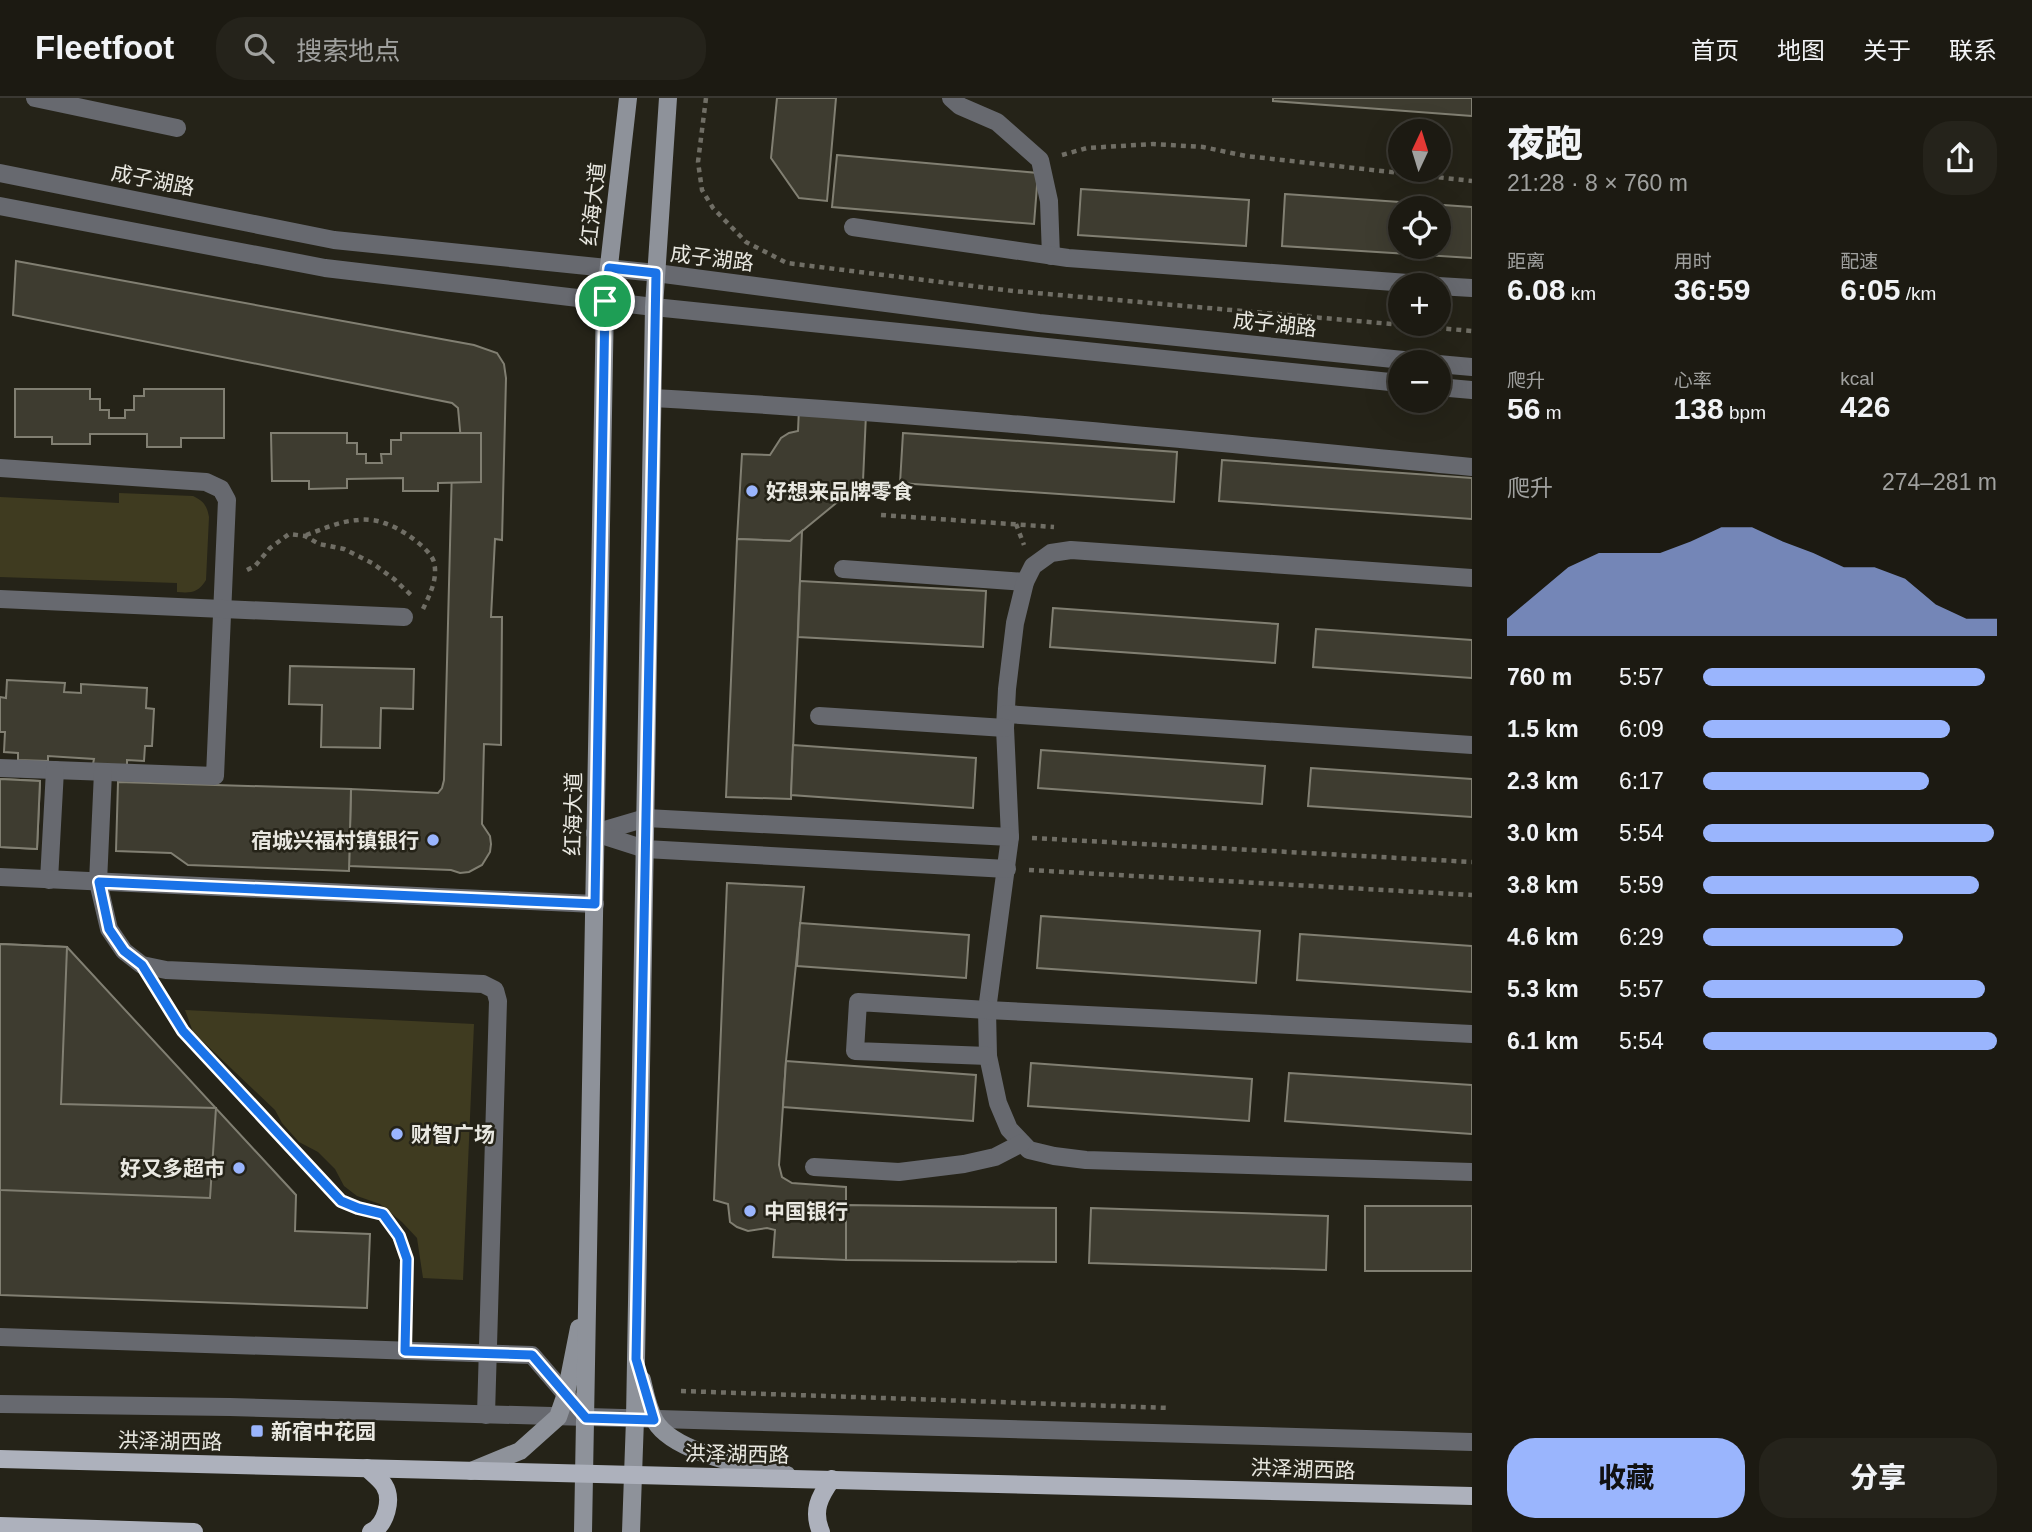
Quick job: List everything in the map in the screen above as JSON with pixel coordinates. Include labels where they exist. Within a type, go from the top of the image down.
[{"type":"main road","name":"红海大道","points":[[583,1532],[605,301],[628,98]]},
{"type":"main road","points":[[631,1532],[654,307],[668,98]]},
{"type":"main road","points":[[471,1471],[520,1451],[558,1417],[566,1394],[588,1283]]},
{"type":"main road","points":[[636,1359],[654,1420],[662,1430],[706,1455],[804,1479]]},
{"type":"main road","name":"洪泽湖西路","points":[[0,1459],[1472,1496]]},
{"type":"main road","points":[[367,1468],[384,1485],[388,1501],[386,1514],[379,1528],[371,1532]]},
{"type":"main road","points":[[821,1532],[816,1510],[820,1496],[832,1479]]},
{"type":"main road","points":[[0,1526],[194,1532]]},
{"type":"street","points":[[35,98],[177,128]]},
{"type":"street","points":[[951,98],[960,106],[997,122],[1040,160],[1049,201],[1051,256]]},
{"type":"street","name":"成子湖路","points":[[0,173],[334,240],[656,273],[1039,323],[1388,358]]},
{"type":"street","points":[[0,205],[325,268],[654,307],[1388,382]]},
{"type":"street","points":[[853,227],[1051,256],[1388,281]]},
{"type":"street","points":[[1451,286],[1472,288]]},
{"type":"street","points":[[1451,365],[1472,367]]},
{"type":"street","points":[[1451,388],[1472,390]]},
{"type":"street","points":[[653,398],[932,416],[1472,467]]},
{"type":"street","points":[[0,468],[206,482],[221,489],[227,500],[215,776],[0,768]]},
{"type":"street","points":[[1472,578],[1071,550],[1051,553],[1033,566],[1025,583],[1015,623],[1007,690],[1005,721],[1010,837],[986,1010],[988,1056],[998,1103],[1009,1129],[1029,1150],[1086,1160],[1472,1172]]},
{"type":"street","points":[[843,569],[1025,583]]},
{"type":"street","points":[[0,599],[404,617]]},
{"type":"street","points":[[819,716],[1005,721],[1472,746]]},
{"type":"street","points":[[49,880],[55,770]]},
{"type":"street","points":[[103,772],[99,882],[109,929],[124,951],[142,965],[166,970],[483,984],[495,990],[498,1001],[486,1415]]},
{"type":"street","points":[[595,832],[646,818],[1010,837]]},
{"type":"street","points":[[595,832],[645,849],[1007,869]]},
{"type":"street","points":[[0,877],[595,904]]},
{"type":"street","points":[[988,1056],[855,1051],[858,1002],[1472,1034]]},
{"type":"street","points":[[814,1167],[900,1172],[995,1157],[1022,1143]]},
{"type":"street","points":[[0,1337],[532,1355],[586,1418]]},
{"type":"street","points":[[0,1404],[230,1407],[1472,1442]]},
{"type":"path","points":[[1040,160],[1087,148],[1153,144],[1203,147],[1246,156],[1472,181]]},
{"type":"path","points":[[223,581],[256,566],[270,548],[289,534],[306,536],[319,544],[344,549],[372,563],[412,596],[420,616],[435,582],[433,561],[421,545],[401,530],[384,522],[359,519],[332,525],[306,536]]},
{"type":"path","points":[[1010,837],[1472,862]]},
{"type":"path","points":[[1007,869],[1472,895]]},
{"type":"path","points":[[142,965],[183,1031],[341,1201],[383,1214],[399,1236],[407,1259],[405,1351]]},
{"type":"path","points":[[681,1391],[1181,1408]]},
{"type":"shaded area","points":[[119,493],[193,496],[204,504],[209,517],[206,580],[200,588],[177,592],[177,583],[0,577],[0,497],[119,503]]},
{"type":"shaded area","points":[[185,1010],[474,1024],[463,1280],[423,1278],[417,1238],[380,1204],[357,1196],[344,1186],[335,1169],[318,1152],[299,1142],[282,1123],[275,1110],[193,1032]]},
{"type":"building","points":[[777,98],[836,98],[827,201],[799,198],[771,158]]},
{"type":"building","points":[[1273,98],[1472,98],[1472,116],[1273,101]]},
{"type":"building","points":[[837,155],[1038,173],[1034,224],[832,207]]},
{"type":"building","points":[[1081,189],[1249,200],[1246,246],[1078,235]]},
{"type":"building","points":[[1285,194],[1388,201],[1388,253],[1282,246]]},
{"type":"building","points":[[1451,206],[1472,207],[1472,258],[1451,257]]},
{"type":"building","points":[[16,261],[474,345],[497,353],[504,364],[506,378],[502,540],[495,539],[491,617],[502,617],[501,745],[484,744],[482,824],[490,836],[491,844],[490,852],[482,865],[469,872],[460,873],[451,870],[349,866],[351,789],[438,793],[444,780],[452,467],[463,463],[458,408],[452,403],[13,315]]},
{"type":"building","points":[[15,389],[90,389],[90,399],[100,399],[100,410],[109,410],[109,418],[125,418],[125,410],[134,410],[134,396],[144,396],[144,389],[224,389],[224,438],[181,438],[181,447],[147,447],[147,434],[90,434],[90,444],[52,444],[52,437],[15,437]]},
{"type":"building","points":[[799,408],[866,414],[863,481],[790,541],[737,539],[742,454],[770,455],[781,438],[798,431]]},
{"type":"building","points":[[271,433],[347,433],[347,443],[357,443],[357,454],[366,454],[366,463],[382,463],[381,454],[391,454],[391,440],[401,440],[401,433],[481,433],[481,482],[438,483],[438,491],[403,491],[403,478],[347,479],[347,488],[309,489],[309,481],[272,481]]},
{"type":"building","points":[[903,433],[1177,452],[1174,502],[900,483]]},
{"type":"building","points":[[1222,460],[1472,478],[1472,519],[1219,501]]},
{"type":"building","points":[[802,531],[791,799],[726,797],[737,539],[790,541]]},
{"type":"building","points":[[800,581],[986,591],[983,647],[798,637]]},
{"type":"building","points":[[1053,608],[1278,624],[1275,663],[1050,647]]},
{"type":"building","points":[[1316,629],[1472,640],[1472,678],[1313,667]]},
{"type":"building","points":[[290,666],[414,669],[413,709],[381,708],[380,748],[321,747],[322,705],[289,704]]},
{"type":"building","points":[[7,680],[65,683],[64,692],[81,693],[81,684],[147,688],[146,708],[154,709],[152,746],[145,746],[144,761],[127,760],[127,766],[93,764],[94,759],[48,756],[48,761],[18,760],[18,753],[4,752],[5,732],[0,732],[0,697],[6,698]]},
{"type":"building","points":[[793,745],[976,758],[973,808],[791,795]]},
{"type":"building","points":[[1041,750],[1265,766],[1262,804],[1038,788]]},
{"type":"building","points":[[1311,768],[1472,779],[1472,817],[1308,806]]},
{"type":"building","points":[[0,779],[40,781],[37,849],[0,847]]},
{"type":"building","points":[[0,779],[40,781],[37,849],[0,847]]},
{"type":"building","points":[[118,782],[351,789],[349,871],[188,865],[171,853],[116,851]]},
{"type":"building","points":[[727,883],[804,887],[786,1061],[779,1165],[782,1177],[792,1183],[846,1187],[846,1260],[773,1257],[775,1230],[767,1228],[748,1231],[737,1227],[730,1222],[728,1204],[714,1200]]},
{"type":"building","points":[[1041,916],[1260,931],[1256,983],[1037,968]]},
{"type":"building","points":[[800,923],[969,935],[966,978],[797,966]]},
{"type":"building","points":[[1300,934],[1472,946],[1472,992],[1297,980]]},
{"type":"building","points":[[0,944],[67,947],[296,1195],[295,1231],[370,1234],[367,1308],[0,1295]]},
{"type":"building","points":[[0,944],[67,947],[61,1104],[216,1108],[210,1198],[0,1190]]},
{"type":"building","points":[[786,1061],[976,1075],[973,1121],[783,1107]]},
{"type":"building","points":[[1031,1063],[1252,1079],[1249,1121],[1028,1106]]},
{"type":"building","points":[[1289,1073],[1472,1085],[1472,1134],[1285,1121]]},
{"type":"building","points":[[846,1205],[1056,1208],[1056,1262],[846,1260]]},
{"type":"building","points":[[1365,1206],[1472,1206],[1472,1271],[1365,1271]]},
{"type":"building","points":[[1091,1208],[1328,1216],[1326,1270],[1089,1263]]},
{"type":"place","name":"好想来品牌零食","points":[[752,491]]},
{"type":"place","name":"宿城兴福村镇银行","points":[[433,840]]},
{"type":"place","name":"财智广场","points":[[397,1134]]},
{"type":"place","name":"好又多超市","points":[[239,1168]]},
{"type":"place","name":"中国银行","points":[[750,1211]]},
{"type":"place","name":"新宿中花园","points":[[257,1431]]},
{"type":"route","points":[[609,268],[656,273],[636,1359],[654,1420],[586,1418],[532,1355],[405,1351],[407,1259],[399,1236],[383,1214],[341,1201],[183,1031],[142,965],[124,951],[109,929],[99,882],[595,904],[605,301],[609,268]]}]
